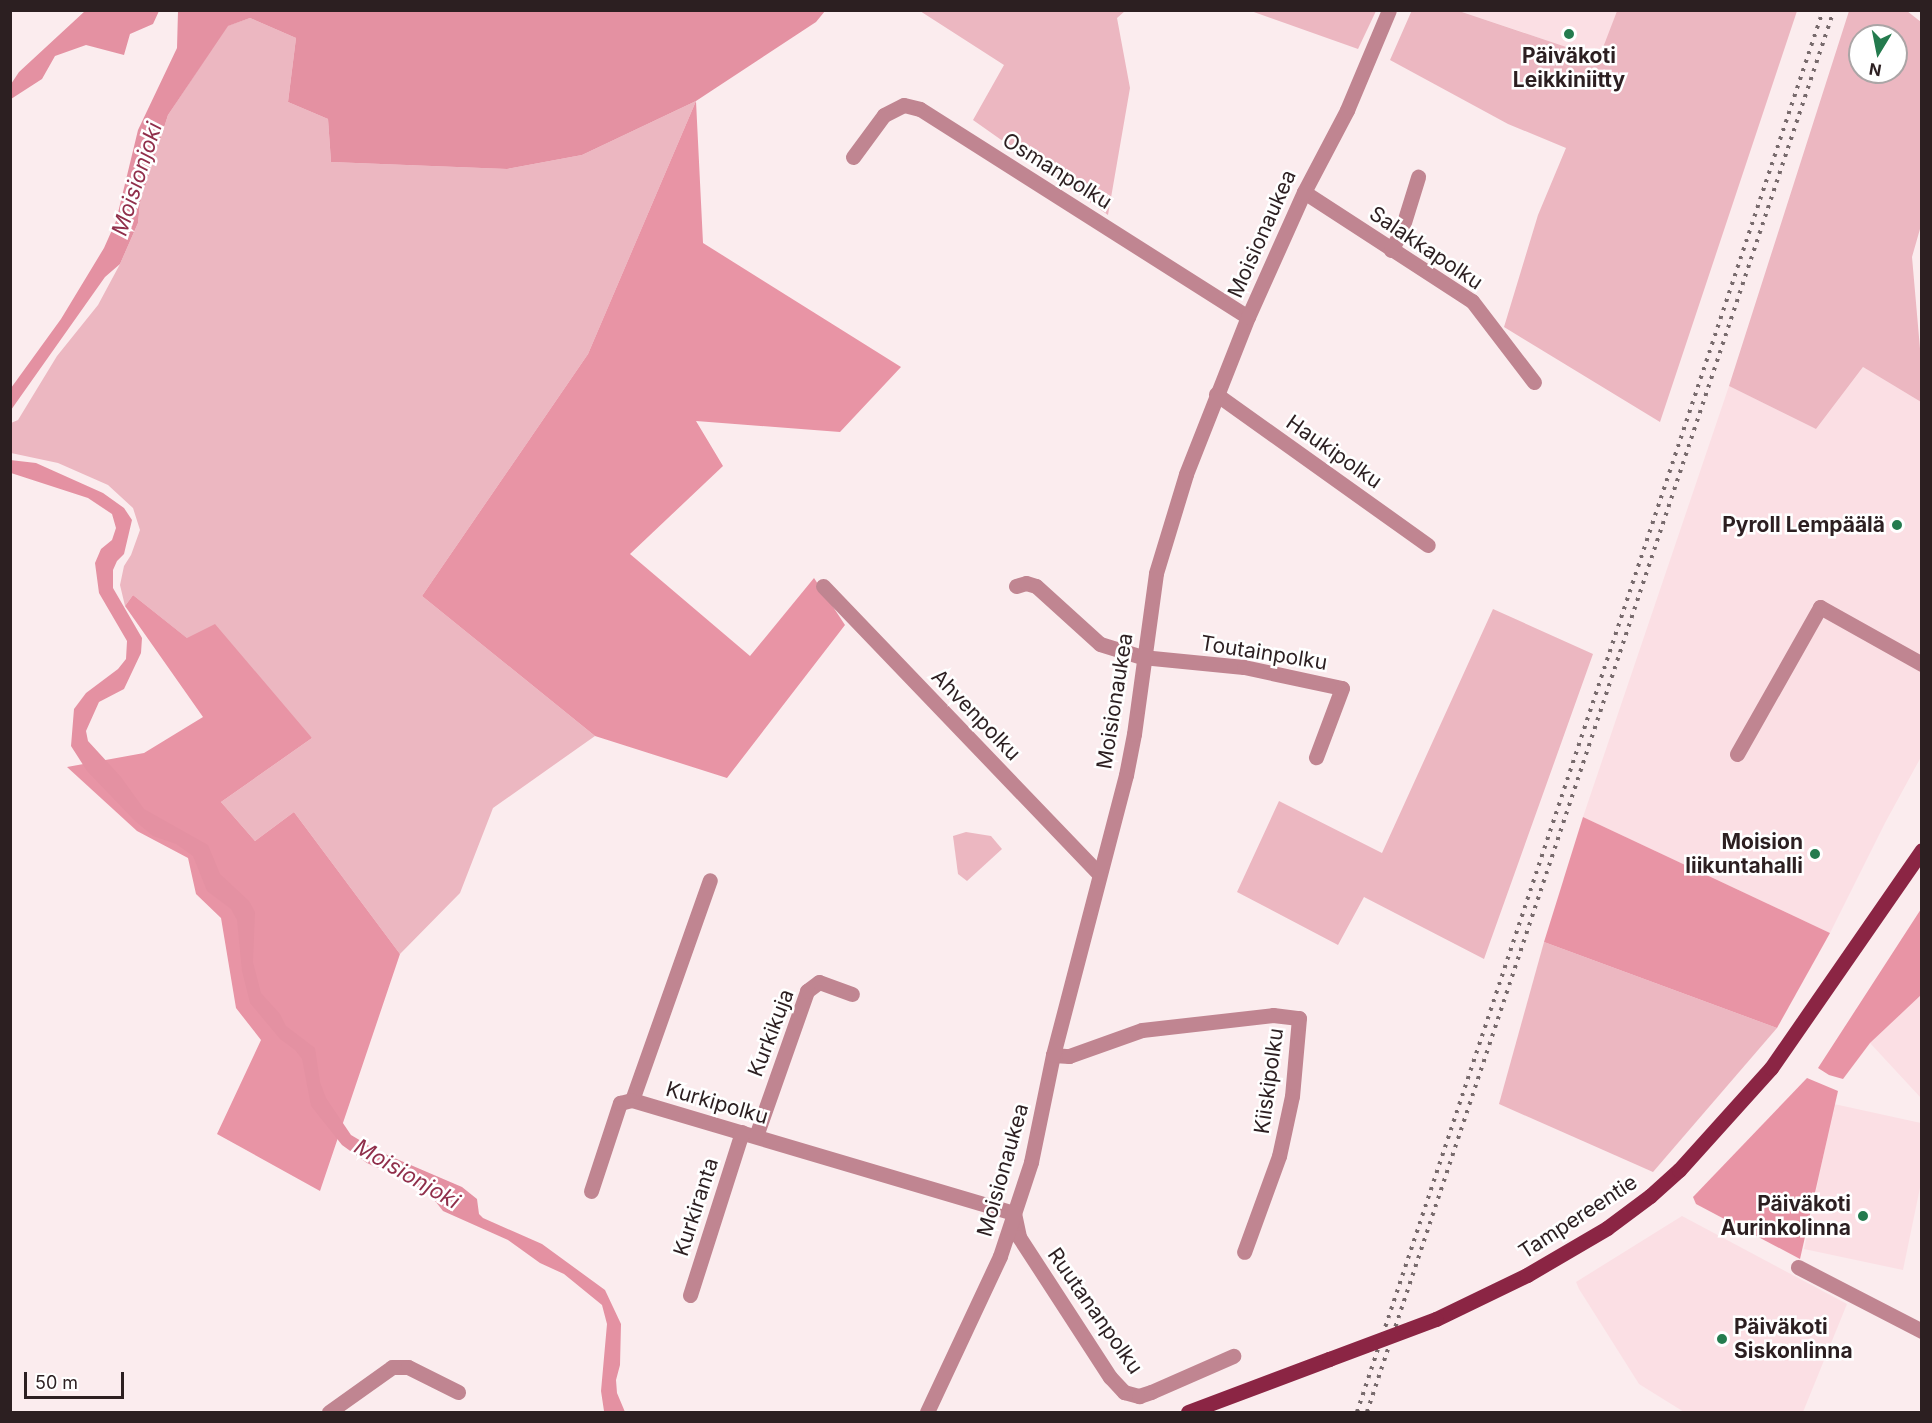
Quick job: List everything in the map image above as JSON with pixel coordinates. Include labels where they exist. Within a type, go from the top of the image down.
[{"type":"main road","name":"Tampereentie","points":[[1188,1413],[1436,1319],[1527,1275],[1607,1228],[1650,1196],[1679,1170],[1772,1068],[1920,857]]},
{"type":"street","name":"Moisionaukea","points":[[927,1413],[1000,1256],[1031,1162],[1053,1055],[1130,754],[1142,657],[1161,553],[1186,474],[1248,317],[1304,192],[1347,110],[1389,10]]},
{"type":"street","name":"Osmanpolku","points":[[852,157],[884,115],[904,105],[920,109],[1248,317]]},
{"type":"street","points":[[1391,250],[1401,232],[1418,177]]},
{"type":"street","name":"Salakkapolku","points":[[1304,192],[1472,301],[1534,382]]},
{"type":"street","name":"Haukipolku","points":[[1216,394],[1428,545]]},
{"type":"street","points":[[1016,585],[1026,583],[1036,586],[1100,644],[1142,657]]},
{"type":"street","name":"Ahvenpolku","points":[[823,586],[1098,873]]},
{"type":"street","points":[[1737,754],[1820,607],[1922,664]]},
{"type":"street","name":"Toutainpolku","points":[[1142,657],[1244,667],[1342,688],[1316,757]]},
{"type":"street","name":"Kurkipolku","points":[[710,880],[632,1100],[1014,1213]]},
{"type":"street","name":"Kurkikuja","points":[[749,1134],[807,992],[819,982],[852,994]]},
{"type":"street","name":"Kiiskipolku","points":[[1053,1055],[1069,1056],[1142,1030],[1273,1016],[1299,1018],[1292,1096],[1279,1156],[1244,1252]]},
{"type":"street","points":[[591,1191],[620,1103],[632,1100]]},
{"type":"street","name":"Kurkiranta","points":[[690,1295],[749,1134]]},
{"type":"street","name":"Ruutananpolku","points":[[1014,1213],[1019,1237],[1110,1377],[1124,1392],[1139,1396],[1233,1356]]},
{"type":"street","points":[[1798,1267],[1922,1331]]},
{"type":"street","points":[[329,1413],[392,1367],[408,1367],[458,1392]]},
{"type":"shaded area","points":[[1412,10],[1459,11],[1599,58],[1617,11],[1797,11],[1660,422],[1504,327],[1538,215],[1566,148],[1508,124],[1390,60]]},
{"type":"shaded area","points":[[920,11],[1125,11],[1117,18],[1130,88],[1108,215],[973,120],[1004,65]]},
{"type":"shaded area","points":[[1251,11],[1376,11],[1358,49]]},
{"type":"shaded area","name":"Päiväkoti Leikkiniitty","points":[[1459,11],[1617,11],[1600,58]]},
{"type":"shaded area","points":[[1849,11],[1907,11],[1921,22],[1922,222],[1912,257],[1921,360],[1921,402],[1863,367],[1816,429],[1729,386]]},
{"type":"shaded area","points":[[250,18],[296,38],[288,102],[328,119],[331,162],[507,169],[582,155],[696,101],[588,354],[422,596],[595,736],[493,808],[460,893],[400,954],[294,812],[255,841],[221,802],[312,738],[133,595],[125,606],[120,585],[124,566],[131,555],[140,530],[133,508],[108,485],[58,463],[11,453],[11,423],[18,420],[57,356],[98,305],[120,264],[138,223],[140,203],[168,115],[227,26]]},
{"type":"shaded area","points":[[696,101],[703,243],[901,367],[840,432],[696,421],[723,466],[630,554],[750,656],[814,578],[845,625],[727,778],[595,736],[422,596],[588,354]]},
{"type":"shaded area","points":[[1863,367],[1921,402],[1921,757],[1830,933],[1583,817],[1729,386],[1816,429]]},
{"type":"shaded area","points":[[133,595],[187,638],[215,624],[312,738],[221,802],[255,841],[294,812],[400,954],[320,1191],[217,1134],[261,1040],[236,1008],[221,918],[196,894],[188,858],[137,831],[67,767],[144,753],[203,717],[125,606]]},
{"type":"shaded area","points":[[1493,609],[1593,654],[1484,959],[1364,897],[1338,945],[1237,892],[1279,801],[1382,853]]},
{"type":"shaded area","points":[[1583,817],[1830,933],[1777,1028],[1544,942]]},
{"type":"shaded area","points":[[966,832],[991,836],[1002,849],[967,881],[958,874],[953,836]]},
{"type":"shaded area","points":[[1921,909],[1921,995],[1870,1043],[1843,1079],[1829,1075],[1818,1068]]},
{"type":"shaded area","points":[[1544,942],[1777,1028],[1653,1172],[1499,1104]]},
{"type":"shaded area","points":[[1921,995],[1921,1098],[1870,1043]]},
{"type":"shaded area","points":[[1807,1078],[1838,1091],[1800,1259],[1696,1204],[1693,1197]]},
{"type":"shaded area","name":"Päiväkoti Aurinkolinna","points":[[1834,1104],[1921,1123],[1921,1183],[1903,1270],[1804,1249]]},
{"type":"shaded area","name":"Päiväkoti Siskonlinna","points":[[1682,1216],[1847,1304],[1803,1412],[1684,1412],[1639,1384],[1579,1289],[1576,1282]]},
{"type":"water","points":[[85,11],[159,11],[153,24],[130,34],[124,55],[86,45],[55,56],[42,79],[11,99],[11,84],[19,72]]},
{"type":"water","name":"Moisionjoki","points":[[178,11],[825,11],[816,22],[696,101],[582,155],[507,169],[331,162],[328,119],[288,102],[296,38],[250,18],[228,26],[168,115],[140,203],[138,223],[120,264],[105,277],[11,410],[11,388],[61,319],[104,248],[116,221],[138,130],[177,48]]},
{"type":"water","name":"Moisionjoki","points":[[10,460],[36,463],[103,493],[124,508],[132,520],[124,554],[117,561],[113,570],[113,588],[142,638],[141,653],[124,689],[99,702],[86,731],[88,741],[121,777],[144,809],[208,845],[220,874],[249,901],[255,912],[253,962],[261,993],[280,1014],[286,1026],[315,1048],[320,1082],[326,1098],[351,1135],[378,1151],[462,1187],[477,1199],[479,1214],[483,1218],[542,1244],[605,1290],[621,1324],[620,1365],[616,1380],[617,1393],[625,1412],[604,1411],[601,1391],[607,1324],[602,1305],[564,1274],[540,1263],[508,1240],[443,1211],[432,1197],[416,1186],[367,1163],[342,1145],[311,1106],[302,1059],[295,1050],[280,1039],[250,1003],[242,971],[237,920],[231,909],[207,891],[193,856],[176,844],[153,836],[135,821],[87,771],[71,746],[74,709],[86,693],[118,669],[126,659],[127,641],[99,593],[95,563],[101,549],[112,540],[116,528],[112,514],[88,498],[11,473]]},
{"type":"railway","points":[[1357,1412],[1823,10]]},
{"type":"railway","points":[[1367,1412],[1834,10]]},
{"type":"place","name":"Päiväkoti Leikkiniitty","points":[[1569,34]]},
{"type":"place","name":"Pyroll Lempäälä","points":[[1897,525]]},
{"type":"place","name":"Moision liikuntahalli","points":[[1815,854]]},
{"type":"place","name":"Päiväkoti Aurinkolinna","points":[[1863,1216]]},
{"type":"place","name":"Päiväkoti Siskonlinna","points":[[1722,1339]]}]
